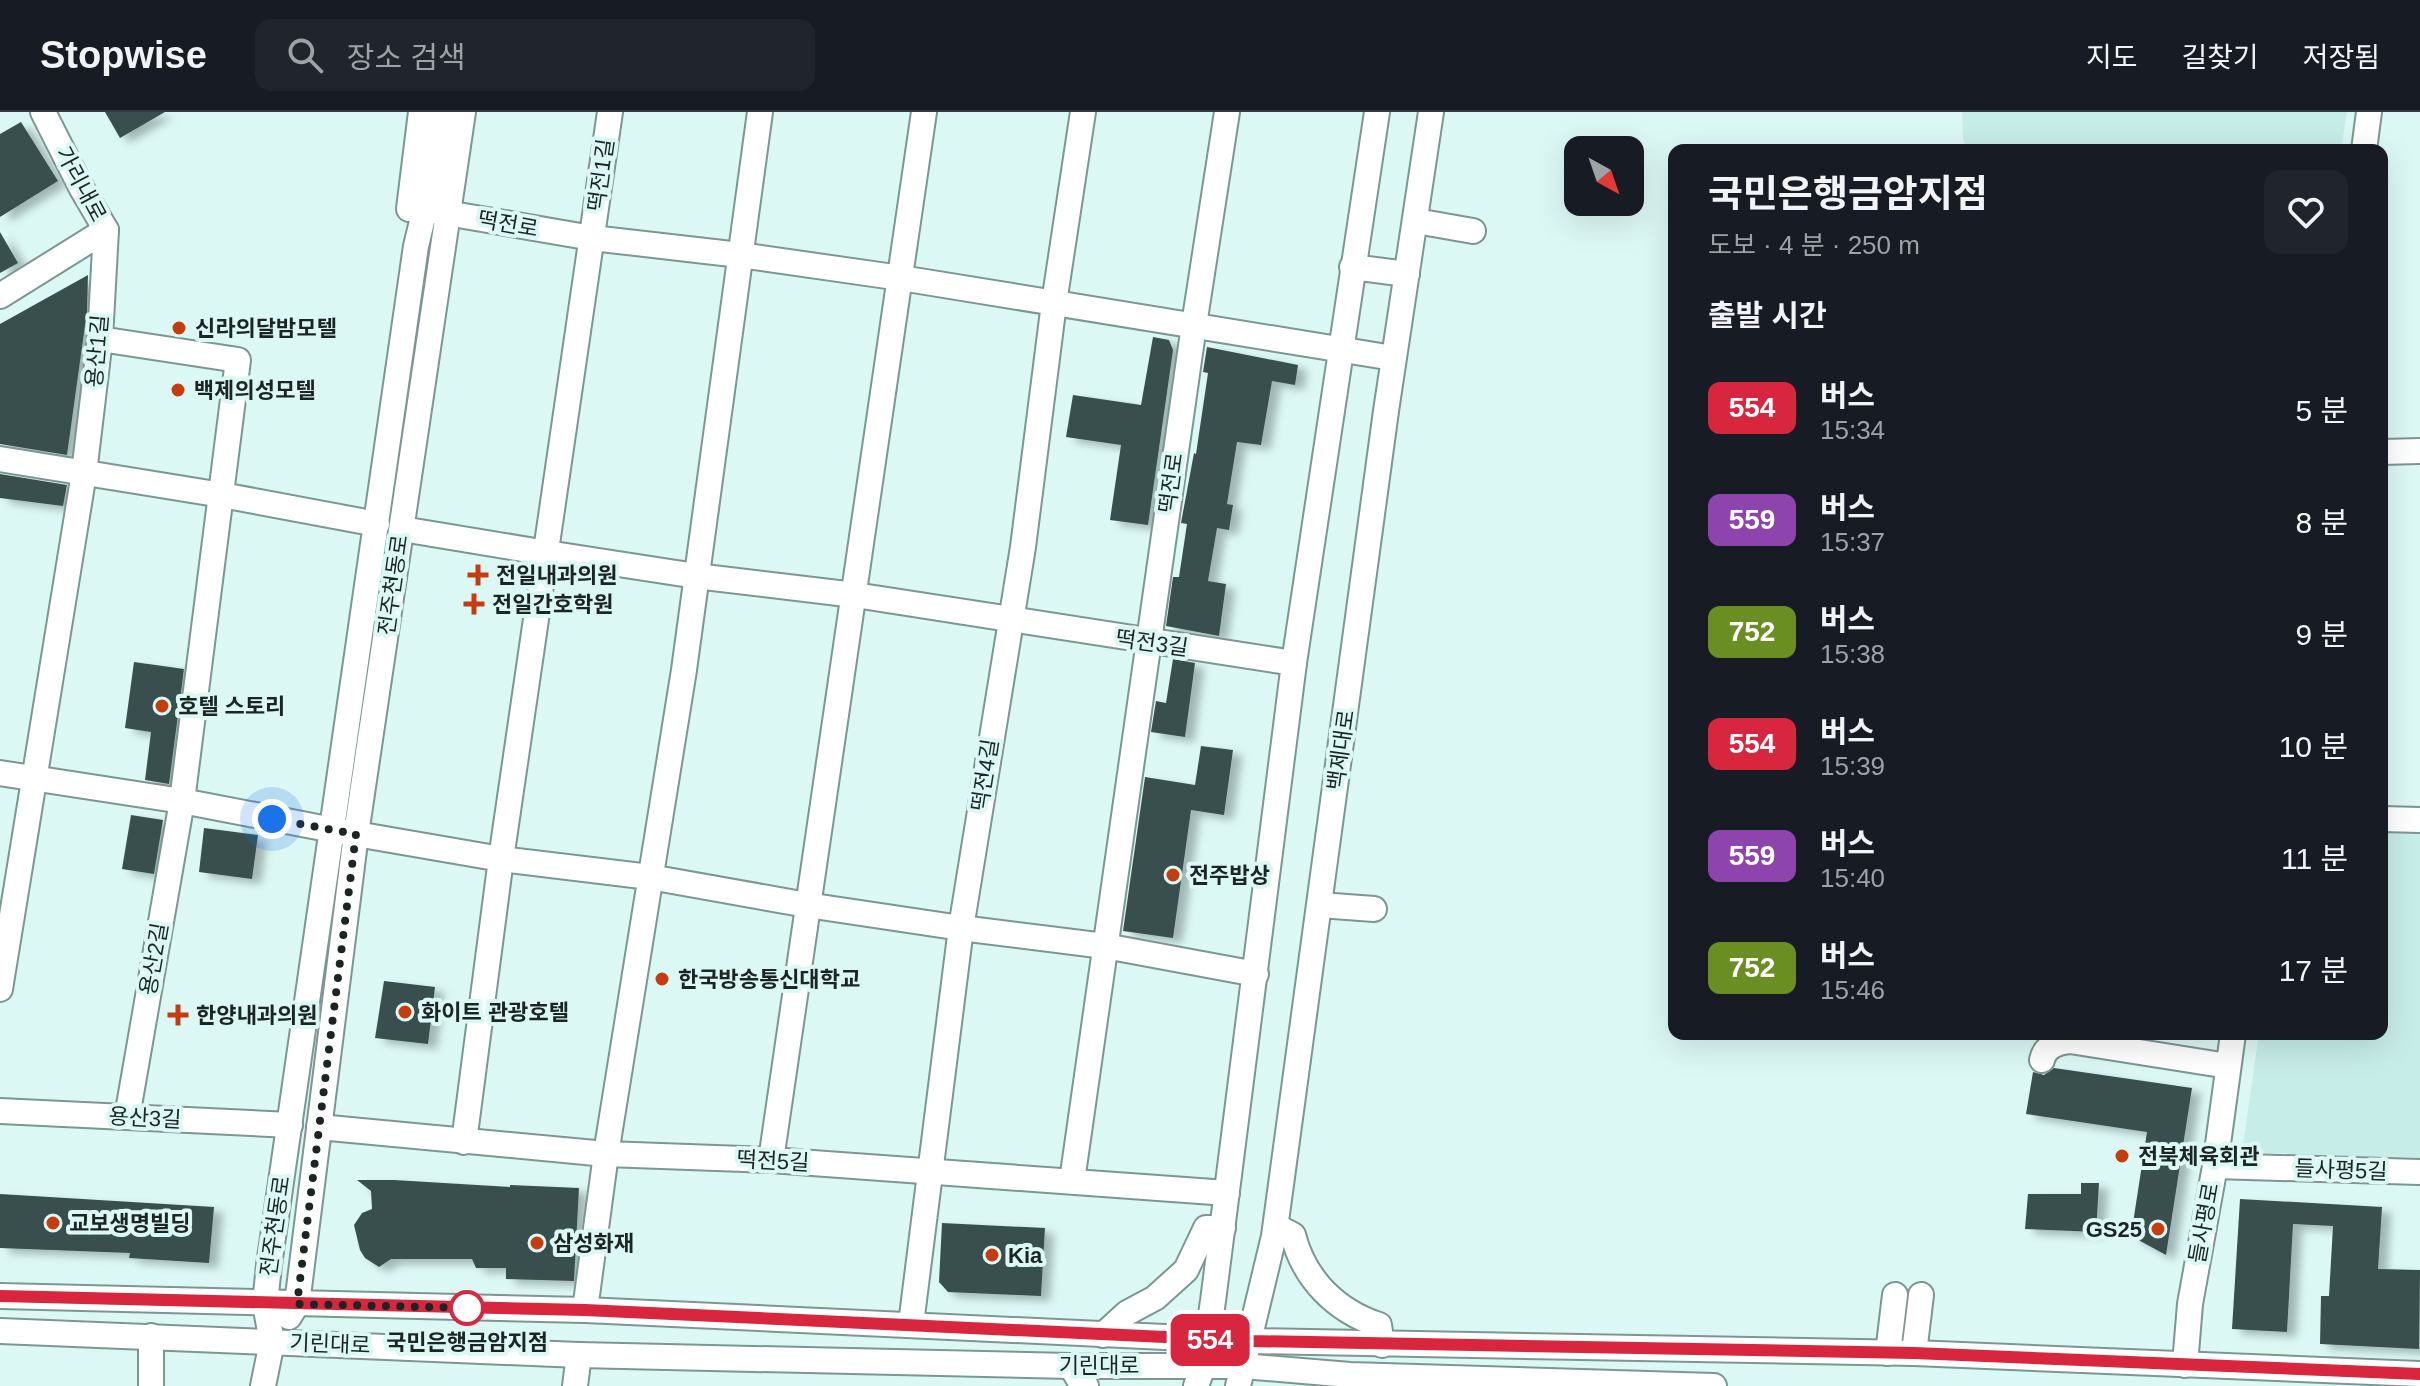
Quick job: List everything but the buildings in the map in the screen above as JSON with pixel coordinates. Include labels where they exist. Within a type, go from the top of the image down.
[{"type":"street","name":"가리내로","points":[[0,296],[106,230],[43,112]]},
{"type":"street","points":[[410,291],[398,287],[421,112]]},
{"type":"street","name":"전주천동로","points":[[272,1342],[265,1304],[290,1125],[402,529],[436,211],[440,112]]},
{"type":"street","name":"전주천동로","points":[[272,1342],[297,1304],[319,1127],[377,524],[410,291],[463,112]]},
{"type":"street","name":"떡전1길","points":[[592,238],[610,112]]},
{"type":"street","points":[[585,1310],[606,1154],[684,670],[760,112]]},
{"type":"street","points":[[771,1160],[924,112]]},
{"type":"street","points":[[1010,621],[1083,112]]},
{"type":"street","name":"떡전로","points":[[1148,642],[1227,112]]},
{"type":"street","points":[[1200,1377],[1223,1228],[1294,663],[1377,112]]},
{"type":"street","name":"백제대로","points":[[1240,1376],[1276,1226],[1393,358],[1431,112]]},
{"type":"street","points":[[2365,144],[2369,112]]},
{"type":"street","name":"떡전로","points":[[436,211],[592,238],[901,278],[1393,358]]},
{"type":"street","points":[[1416,221],[1473,231]]},
{"type":"street","name":"용산1길","points":[[36,777],[84,473],[100,339],[106,230]]},
{"type":"street","points":[[464,1142],[501,859],[592,238]]},
{"type":"street","points":[[1352,267],[1407,274]]},
{"type":"street","points":[[100,339],[238,360],[222,495]]},
{"type":"street","points":[[2388,452],[2420,451]]},
{"type":"street","points":[[0,459],[377,524]]},
{"type":"street","name":"용산2길","points":[[127,1117],[182,801],[222,495]]},
{"type":"street","name":"떡전3길","points":[[402,529],[696,576],[855,595],[1294,663]]},
{"type":"street","name":"떡전4길","points":[[911,1324],[961,928],[1010,621]]},
{"type":"street","points":[[1072,1181],[1148,642]]},
{"type":"street","points":[[0,773],[182,801],[501,859],[650,877],[807,905],[1105,946],[1256,974]]},
{"type":"street","points":[[0,989],[36,777]]},
{"type":"street","points":[[2388,819],[2420,820]]},
{"type":"street","points":[[1320,905],[1374,909]]},
{"type":"street","name":"들사평로","points":[[2185,1365],[2190,1304],[2215,1166],[2232,1040]]},
{"type":"street","points":[[2042,1060],[2053,1045],[2070,1041],[2228,1066]]},
{"type":"street","name":"용산3길","points":[[0,1111],[290,1125]]},
{"type":"street","name":"떡전5길","points":[[319,1127],[606,1154],[771,1160],[1227,1193]]},
{"type":"street","name":"들사평5길","points":[[2215,1166],[2420,1172]]},
{"type":"street","points":[[1276,1226],[1293,1235],[1297,1252],[1311,1276],[1332,1301],[1379,1325],[1382,1345]]},
{"type":"street","points":[[1103,1335],[1127,1313],[1155,1298],[1186,1270],[1206,1228],[1223,1228]]},
{"type":"street","points":[[1888,1353],[1895,1295]]},
{"type":"street","points":[[1914,1353],[1921,1295]]},
{"type":"street","name":"기린대로","points":[[0,1296],[585,1310],[1250,1341],[1914,1353],[2420,1374]]},
{"type":"street","name":"기린대로","points":[[0,1331],[579,1355],[942,1374],[1071,1366],[1200,1377],[1714,1386]]},
{"type":"street","points":[[151,1336],[151,1386]]},
{"type":"street","name":"기린대로","points":[[263,1386],[272,1342]]},
{"type":"street","points":[[575,1386],[579,1355]]},
{"type":"street","points":[[1071,1366],[1082,1385],[1086,1386]]},
{"type":"shaded area","points":[[1962,112],[2347,112],[2342,144],[1965,144]]},
{"type":"shaded area","points":[[2388,832],[2420,833],[2420,1159],[2242,1152],[2258,1040],[2388,1040]]},
{"type":"bus line","name":"554","points":[[0,1296],[585,1310],[1159,1338],[1382,1345],[1914,1353],[2420,1374]]},
{"type":"place","name":"신라의달밤모텔","points":[[179,328]]},
{"type":"place","name":"백제의성모텔","points":[[178,390]]},
{"type":"place","name":"전일내과의원","points":[[478,575]]},
{"type":"place","name":"전일간호학원","points":[[474,604]]},
{"type":"place","name":"호텔 스토리","points":[[162,706]]},
{"type":"place","name":"전주밥상","points":[[1173,875]]},
{"type":"place","name":"한국방송통신대학교","points":[[662,979]]},
{"type":"place","name":"화이트 관광호텔","points":[[405,1012]]},
{"type":"place","name":"한양내과의원","points":[[178,1015]]},
{"type":"place","name":"전북체육회관","points":[[2122,1156]]},
{"type":"place","name":"교보생명빌딩","points":[[53,1223]]},
{"type":"place","name":"GS25","points":[[2158,1229]]},
{"type":"place","name":"삼성화재","points":[[537,1243]]},
{"type":"place","name":"Kia","points":[[992,1255]]},
{"type":"place","name":"국민은행금암지점","points":[[467,1308]]},
{"type":"route","points":[[272,819],[356,834],[297,1304],[474,1308],[467,1308]]}]
